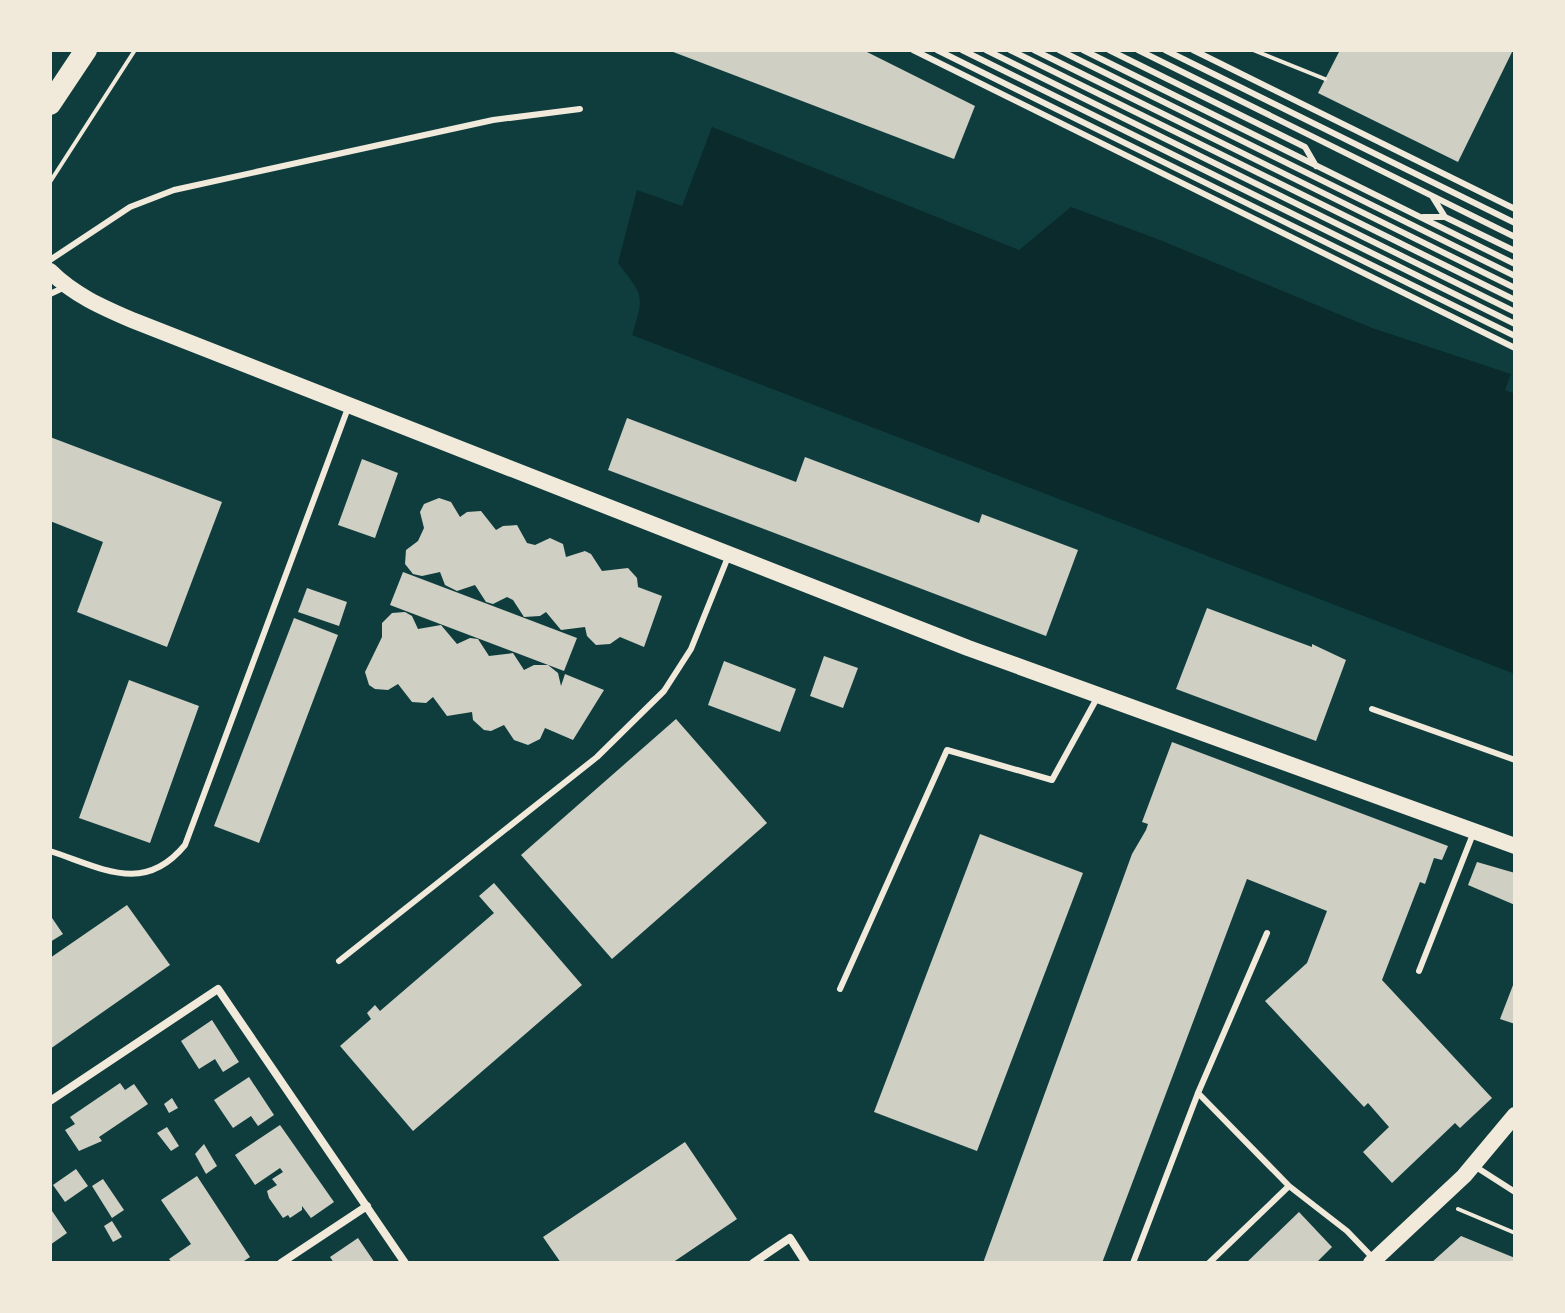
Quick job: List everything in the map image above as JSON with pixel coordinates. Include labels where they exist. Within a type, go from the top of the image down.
[{"type":"highway","points":[[50,104],[86,50]]},
{"type":"main road","points":[[50,271],[66,287],[132,320],[1098,695],[1515,846]]},
{"type":"main road","points":[[1373,1261],[1438,1201],[1515,1115]]},
{"type":"street","points":[[50,1101],[218,989],[405,1263]]},
{"type":"street","points":[[281,1263],[367,1206]]},
{"type":"street","points":[[753,1263],[790,1238],[806,1263]]},
{"type":"lane","points":[[913,50],[1515,348]]},
{"type":"lane","points":[[937,50],[1515,336]]},
{"type":"lane","points":[[962,50],[1515,324]]},
{"type":"lane","points":[[986,50],[1515,312]]},
{"type":"lane","points":[[1010,50],[1515,300]]},
{"type":"lane","points":[[1034,50],[1515,288]]},
{"type":"lane","points":[[1059,50],[1515,276]]},
{"type":"lane","points":[[1083,50],[1515,264]]},
{"type":"lane","points":[[1109,50],[1305,147],[1316,166]]},
{"type":"lane","points":[[1138,50],[1515,237]]},
{"type":"lane","points":[[1165,50],[1515,223]]},
{"type":"lane","points":[[1193,50],[1515,209]]},
{"type":"lane","points":[[50,260],[130,207],[174,190],[493,120],[580,109]]},
{"type":"lane","points":[[1305,147],[1328,144]]},
{"type":"lane","points":[[1431,195],[1445,217]]},
{"type":"lane","points":[[1420,217],[1445,217],[1515,251]]},
{"type":"lane","points":[[50,294],[66,287]]},
{"type":"lane","points":[[50,851],[122,875],[149,872],[169,864],[185,845],[349,404]]},
{"type":"lane","points":[[339,961],[597,757],[664,691],[691,649],[729,554]]},
{"type":"lane","points":[[840,989],[947,750],[1052,780],[1098,695]]},
{"type":"lane","points":[[1372,709],[1515,760]]},
{"type":"lane","points":[[1419,971],[1475,831]]},
{"type":"lane","points":[[1133,1263],[1198,1093],[1267,933]]},
{"type":"lane","points":[[1198,1093],[1289,1186],[1347,1231],[1373,1261]]},
{"type":"lane","points":[[1473,1165],[1515,1192]]},
{"type":"lane","points":[[1209,1263],[1289,1186]]},
{"type":"path","points":[[50,182],[135,50]]},
{"type":"path","points":[[1253,50],[1325,79]]},
{"type":"path","points":[[1438,1201],[1515,1233]]},
{"type":"water","points":[[712,127],[1019,250],[1071,207],[1160,240],[1372,328],[1511,374],[1505,390],[1515,394],[1515,674],[632,335],[639,311],[639,296],[633,282],[618,263],[637,190],[682,206]]},
{"type":"building","points":[[668,50],[863,50],[975,106],[954,159]]},
{"type":"building","points":[[1340,50],[1513,50],[1458,162],[1318,93]]},
{"type":"building","points":[[627,418],[796,482],[805,457],[979,523],[982,514],[1078,550],[1046,636],[608,470]]},
{"type":"building","points":[[50,437],[222,502],[167,647],[77,612],[103,542],[50,521]]},
{"type":"building","points":[[362,459],[398,473],[375,538],[338,525]]},
{"type":"building","points":[[439,498],[451,502],[460,517],[467,512],[481,511],[496,530],[517,525],[527,543],[535,545],[550,538],[563,544],[566,557],[585,551],[591,554],[602,571],[628,568],[637,578],[638,587],[662,596],[644,647],[620,637],[610,644],[596,645],[587,636],[585,627],[561,630],[546,612],[540,616],[524,617],[513,600],[507,597],[493,604],[486,602],[475,585],[457,591],[445,585],[440,572],[422,576],[413,574],[405,564],[406,550],[418,541],[424,528],[420,512],[424,504]]},
{"type":"building","points":[[403,572],[577,638],[564,671],[390,605]]},
{"type":"building","points":[[307,588],[347,602],[339,626],[298,612]]},
{"type":"building","points":[[1207,608],[1312,647],[1312,644],[1346,660],[1316,741],[1176,689]]},
{"type":"building","points":[[405,612],[412,616],[418,629],[441,625],[457,644],[470,638],[478,639],[489,656],[513,653],[524,670],[534,665],[548,665],[558,673],[561,686],[565,674],[604,690],[573,740],[545,728],[540,739],[528,745],[514,740],[504,725],[491,731],[484,730],[473,720],[472,712],[447,716],[433,697],[426,703],[412,702],[398,684],[388,690],[375,689],[369,685],[365,672],[382,637],[382,623],[392,613]]},
{"type":"building","points":[[294,618],[338,635],[259,843],[214,826]]},
{"type":"building","points":[[824,656],[858,668],[843,708],[810,696]]},
{"type":"building","points":[[724,661],[796,689],[780,732],[708,705]]},
{"type":"building","points":[[129,680],[199,706],[150,843],[79,818]]},
{"type":"building","points":[[676,719],[767,823],[612,959],[521,855]]},
{"type":"building","points":[[1172,742],[1448,846],[1442,860],[1434,858],[1425,884],[1420,882],[1382,980],[1492,1098],[1460,1128],[1455,1123],[1392,1183],[1363,1152],[1389,1127],[1368,1103],[1364,1107],[1265,1001],[1307,963],[1327,911],[1247,879],[1102,1263],[983,1263],[1132,854],[1146,830],[1148,824],[1142,822]]},
{"type":"building","points":[[980,834],[1083,873],[977,1151],[874,1112]]},
{"type":"building","points":[[1477,862],[1515,873],[1515,905],[1468,885]]},
{"type":"building","points":[[494,883],[582,985],[413,1131],[340,1046],[371,1019],[367,1013],[375,1005],[380,1011],[494,913],[479,896]]},
{"type":"building","points":[[127,905],[170,965],[50,1049],[50,958]]},
{"type":"building","points":[[50,915],[63,934],[50,942]]},
{"type":"building","points":[[1515,980],[1515,1024],[1500,1019]]},
{"type":"building","points":[[212,1020],[239,1062],[223,1072],[215,1059],[199,1069],[181,1041]]},
{"type":"building","points":[[249,1077],[274,1115],[258,1126],[251,1116],[233,1128],[214,1100]]},
{"type":"building","points":[[120,1083],[125,1090],[134,1084],[148,1104],[99,1137],[102,1141],[79,1151],[65,1130],[75,1124],[70,1117]]},
{"type":"building","points":[[172,1098],[178,1108],[169,1113],[164,1104]]},
{"type":"building","points":[[280,1125],[334,1202],[311,1218],[302,1206],[302,1210],[290,1218],[288,1215],[283,1218],[269,1198],[267,1191],[277,1185],[272,1179],[283,1172],[280,1168],[255,1185],[235,1155]]},
{"type":"building","points":[[167,1127],[179,1146],[171,1151],[157,1133]]},
{"type":"building","points":[[685,1142],[737,1219],[672,1263],[561,1263],[543,1237]]},
{"type":"building","points":[[204,1144],[217,1166],[206,1174],[195,1154]]},
{"type":"building","points":[[76,1169],[88,1186],[65,1202],[53,1185]]},
{"type":"building","points":[[197,1176],[250,1257],[241,1263],[172,1263],[169,1259],[191,1244],[161,1200]]},
{"type":"building","points":[[103,1179],[124,1210],[112,1218],[92,1186]]},
{"type":"building","points":[[50,1208],[67,1233],[50,1245]]},
{"type":"building","points":[[1299,1212],[1332,1247],[1316,1263],[1246,1263]]},
{"type":"building","points":[[112,1221],[122,1237],[113,1242],[104,1226]]},
{"type":"building","points":[[1461,1236],[1515,1258],[1515,1263],[1431,1263]]},
{"type":"building","points":[[358,1238],[375,1263],[334,1263],[330,1257]]}]
